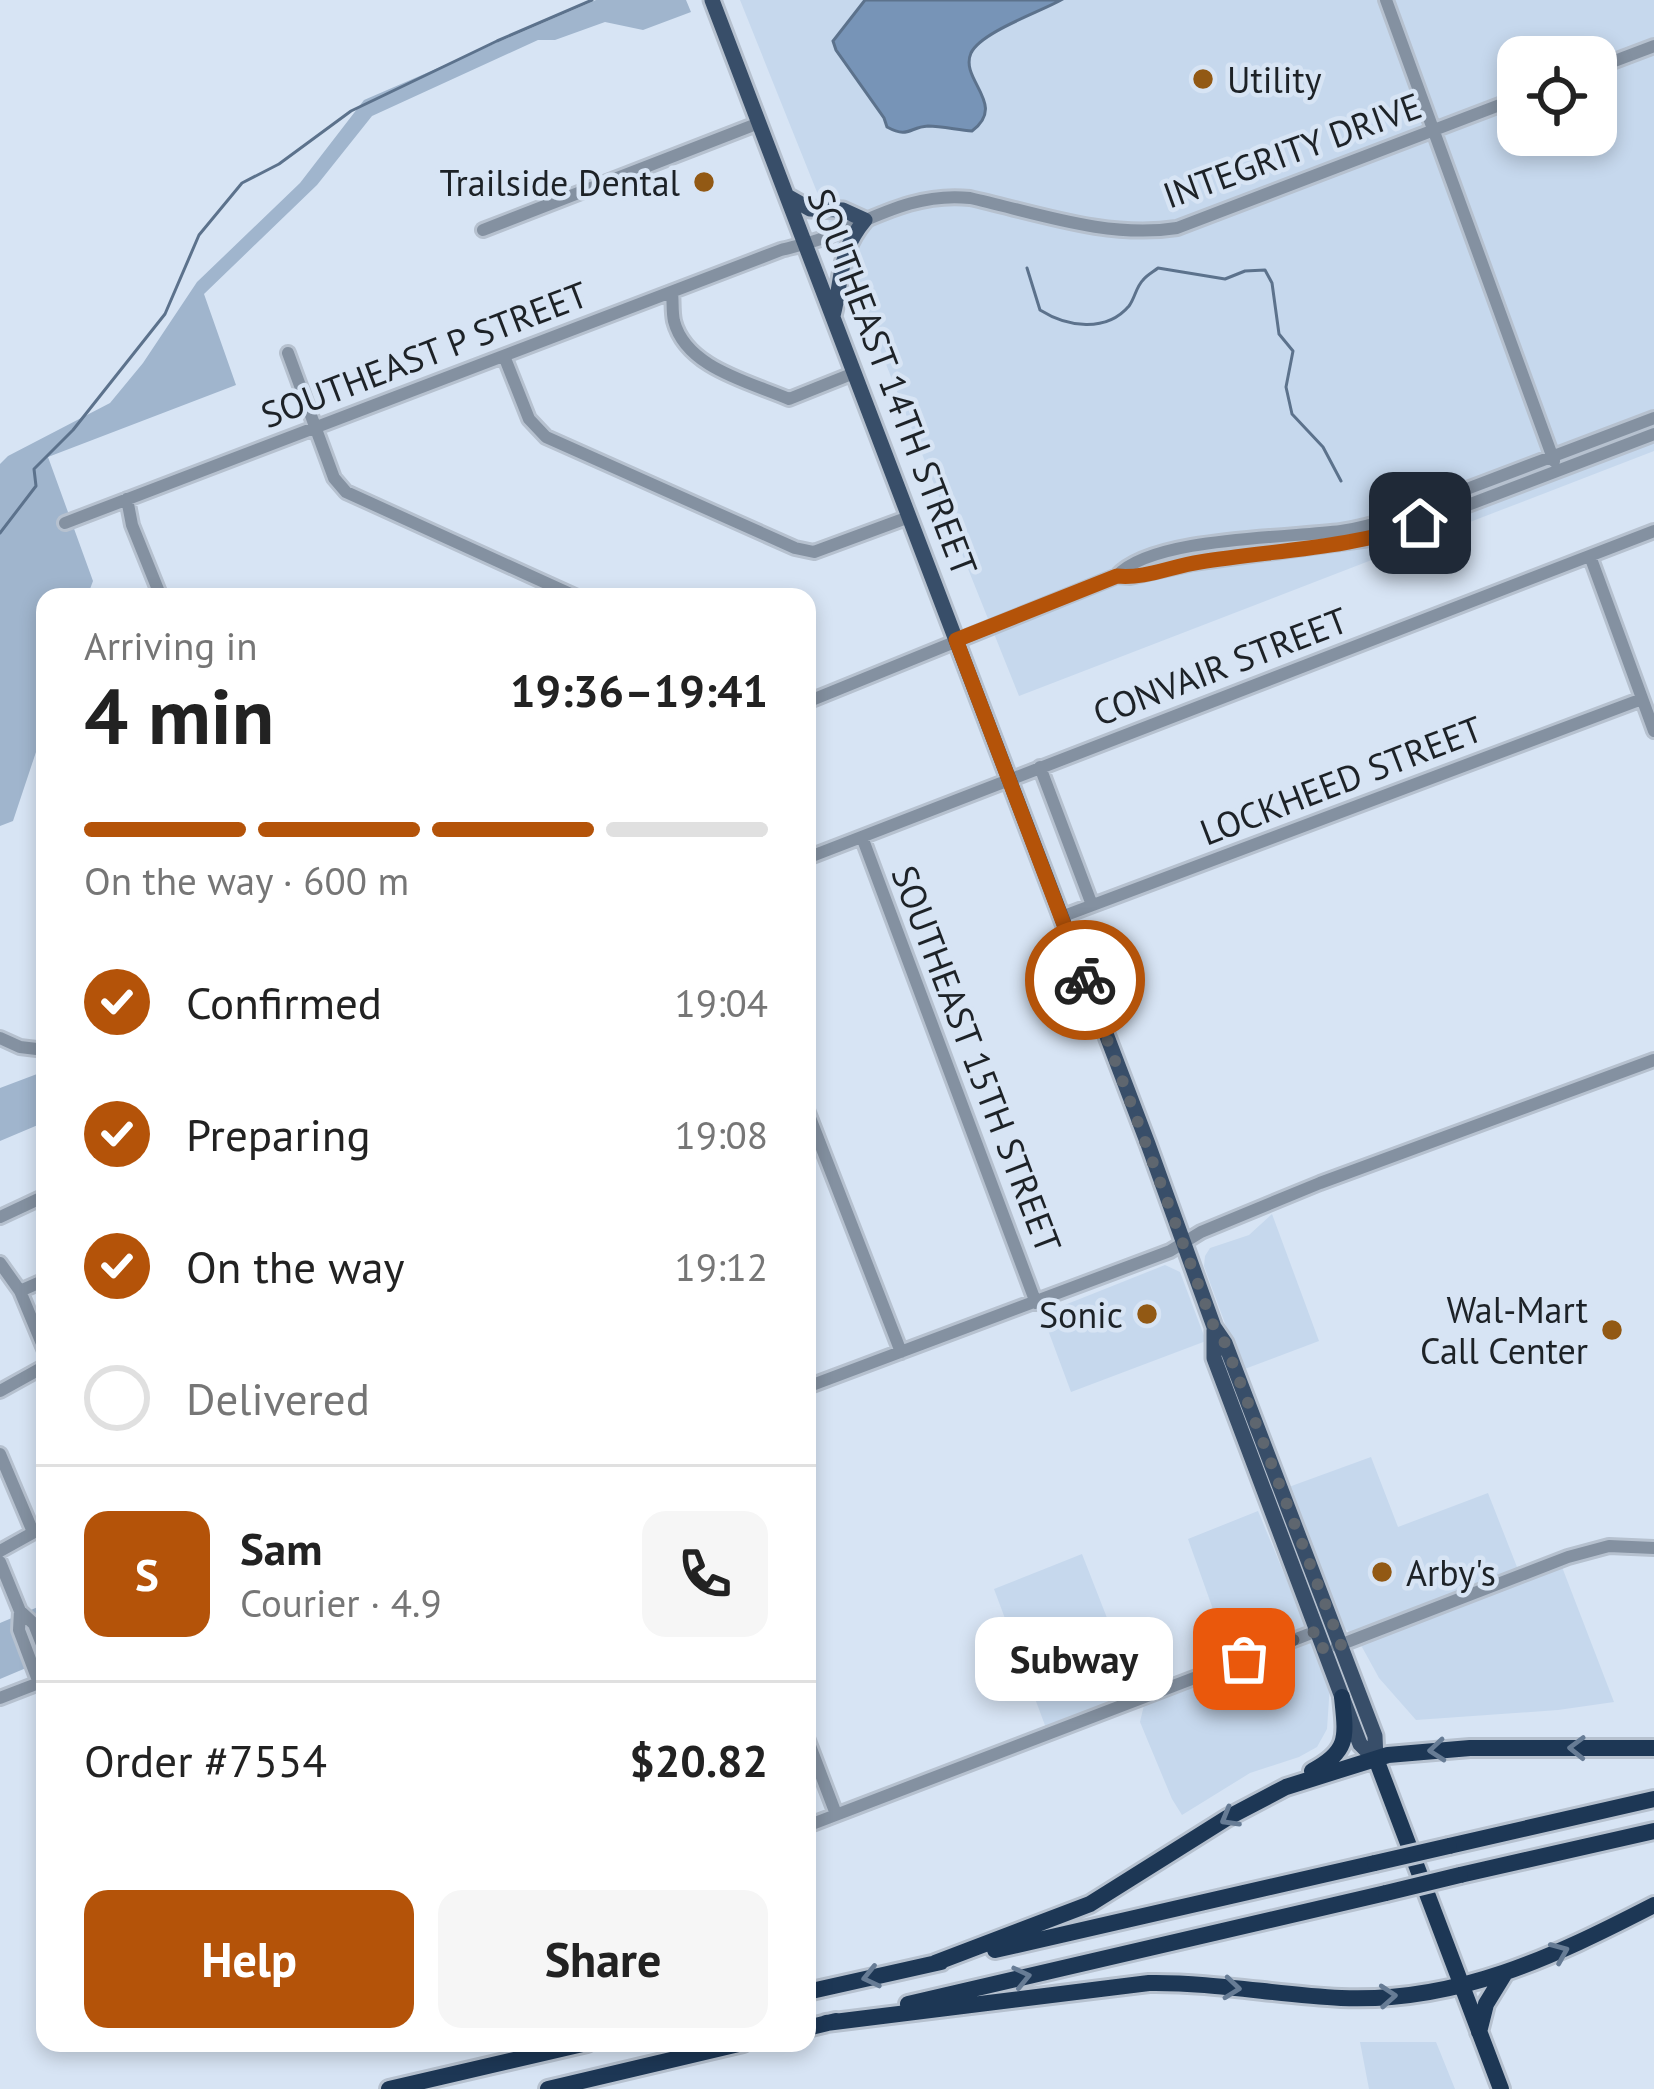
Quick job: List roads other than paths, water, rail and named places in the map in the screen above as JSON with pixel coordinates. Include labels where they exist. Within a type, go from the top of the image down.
[{"type":"highway","points":[[935,1963],[1090,1904],[1324,1764],[1342,1748],[1342,1697]]},
{"type":"highway","points":[[1286,1787],[1388,1755],[1470,1748],[1654,1748]]},
{"type":"highway","name":"SOUTHEAST 14TH STREET","points":[[1376,1760],[1501,2089]]},
{"type":"highway","points":[[816,1990],[1654,1799]]},
{"type":"highway","points":[[816,2026],[1654,1832]]},
{"type":"highway","points":[[826,2023],[1149,1983],[1344,1998],[1440,1993],[1583,1942],[1654,1905]]},
{"type":"highway","points":[[1479,2033],[1489,1997],[1505,1972]]},
{"type":"highway","points":[[388,2089],[547,2052]]},
{"type":"highway","points":[[548,2089],[705,2052]]},
{"type":"main road","name":"SOUTHEAST 14TH STREET","points":[[712,0],[1214,1327],[1225,1343],[1333,1648],[1375,1736],[1376,1760]]},
{"type":"main road","points":[[787,196],[810,209],[843,210],[866,220],[849,239],[833,316]]},
{"type":"main road","name":"SOUTHEAST 14TH STREET","points":[[1214,1327],[1214,1358],[1317,1631],[1333,1648],[1342,1697],[1360,1744],[1376,1760]]},
{"type":"street","points":[[1386,0],[1555,463]]},
{"type":"street","points":[[1617,60],[1654,46]]},
{"type":"street","name":"INTEGRITY DRIVE","points":[[806,245],[917,200],[951,196],[1120,231],[1177,228],[1497,106]]},
{"type":"street","points":[[483,230],[759,124]]},
{"type":"street","name":"SOUTHEAST P STREET","points":[[65,523],[786,248],[806,245]]},
{"type":"street","points":[[672,292],[675,322],[691,350],[704,362],[735,376],[789,399],[854,373]]},
{"type":"street","points":[[287,353],[334,478],[346,492],[557,588]]},
{"type":"street","points":[[504,356],[529,418],[546,437],[795,548],[814,552],[909,517]]},
{"type":"street","points":[[1555,463],[1654,418]]},
{"type":"street","points":[[816,698],[1117,576],[1137,561],[1174,550],[1343,530],[1395,518],[1654,434]]},
{"type":"street","points":[[127,500],[157,588]]},
{"type":"street","name":"CONVAIR STREET","points":[[816,855],[1654,531]]},
{"type":"street","points":[[1590,556],[1654,731]]},
{"type":"street","name":"LOCKHEED STREET","points":[[1061,917],[1642,699]]},
{"type":"street","points":[[1040,766],[1092,905]]},
{"type":"street","name":"SOUTHEAST 15TH STREET","points":[[862,837],[1036,1303]]},
{"type":"street","points":[[0,1038],[36,1049]]},
{"type":"street","points":[[816,1384],[1170,1251],[1205,1230],[1339,1176],[1654,1060]]},
{"type":"street","points":[[816,1133],[901,1352]]},
{"type":"street","points":[[0,1217],[36,1200]]},
{"type":"street","points":[[0,1263],[20,1291],[36,1329]]},
{"type":"street","points":[[20,1291],[36,1284]]},
{"type":"street","points":[[0,1391],[36,1371]]},
{"type":"street","points":[[0,1454],[36,1523]]},
{"type":"street","points":[[0,1551],[36,1531]]},
{"type":"street","points":[[1333,1648],[1568,1557],[1610,1546],[1654,1548]]},
{"type":"street","points":[[0,1562],[20,1611],[36,1629]]},
{"type":"street","points":[[20,1611],[19,1630],[36,1668]]},
{"type":"street","points":[[816,1822],[1317,1631]]},
{"type":"street","points":[[0,1698],[36,1684]]},
{"type":"street","points":[[816,1762],[836,1814]]},
{"type":"waterway","points":[[0,533],[36,486],[34,469],[73,430],[165,314],[199,235],[242,183],[279,164],[351,111],[592,0]]},
{"type":"waterway","points":[[1027,268],[1040,310],[1086,324],[1120,315],[1141,283],[1158,268],[1225,279],[1265,270],[1272,283],[1279,334],[1293,351],[1286,387],[1292,414],[1323,447],[1341,481]]},
{"type":"place","name":"Utility","points":[[1203,79]]},
{"type":"place","name":"Trailside Dental","points":[[704,182]]},
{"type":"place","name":"Sonic","points":[[1147,1314]]},
{"type":"place","name":"Wal-Mart Call Center","points":[[1612,1330]]},
{"type":"place","name":"Arby's","points":[[1382,1572]]},
{"type":"place","name":"Subway","points":[[1244,1659]]}]
